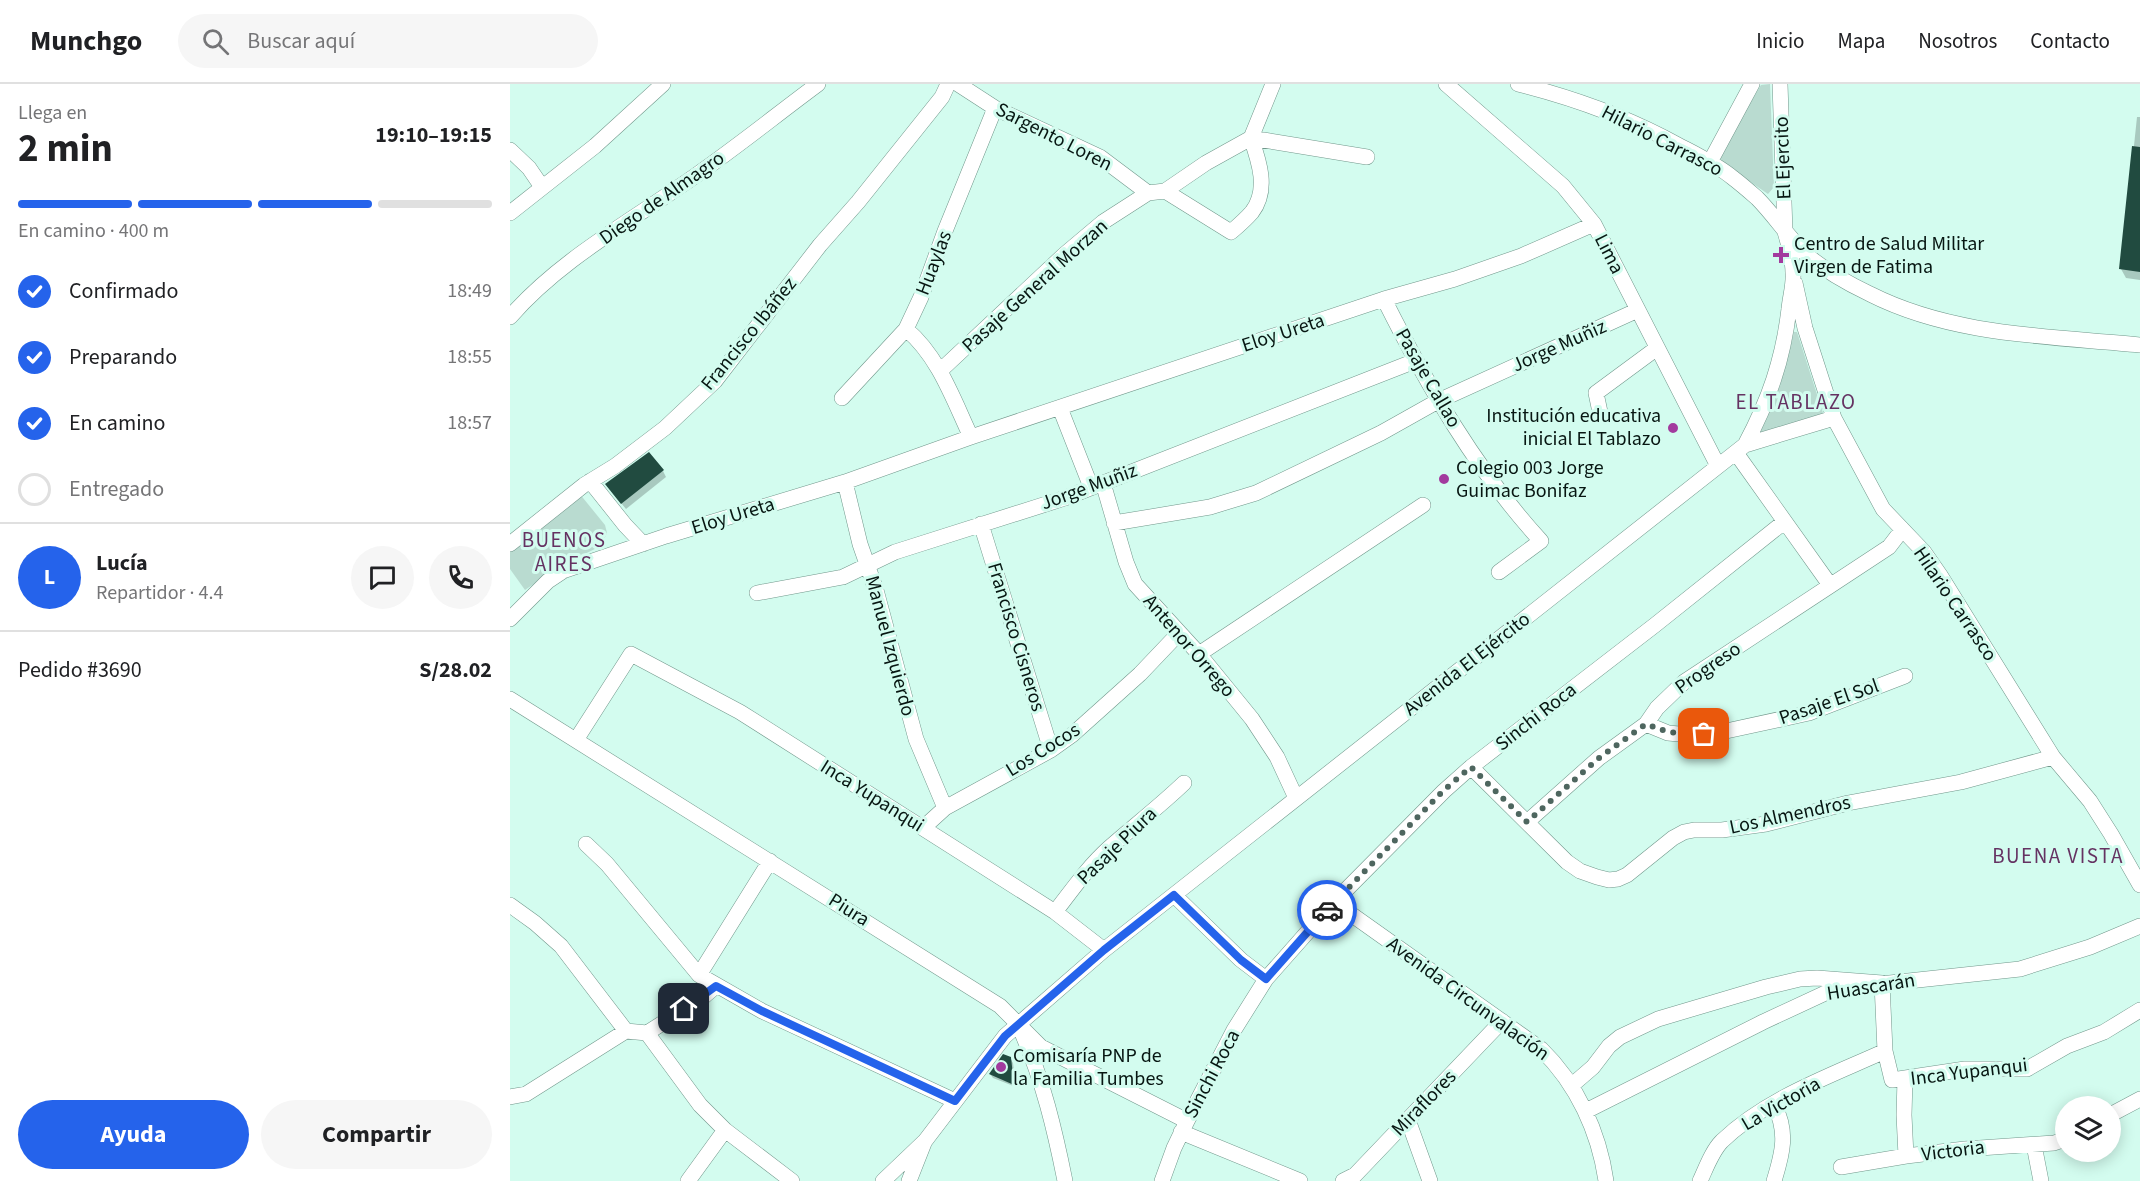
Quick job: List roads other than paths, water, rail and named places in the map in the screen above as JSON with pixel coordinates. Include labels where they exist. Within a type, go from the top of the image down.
[{"type":"street","points":[[510,213],[595,146],[663,84]]},
{"type":"street","name":"Diego de Almagro","points":[[510,317],[550,277],[682,185],[818,84]]},
{"type":"street","points":[[1273,84],[1251,138],[1261,168],[1258,199],[1253,211],[1231,232],[1165,191],[1206,163],[1251,138],[1367,157]]},
{"type":"street","name":"Lima","points":[[1446,84],[1563,186],[1594,224],[1718,466]]},
{"type":"street","name":"Hilario Carrasco","points":[[1518,84],[1593,105],[1644,127],[1710,162],[1758,199],[1785,232],[1808,255],[1831,272],[1869,294],[1931,319],[1962,326],[2140,345]]},
{"type":"street","points":[[1710,162],[1752,84]]},
{"type":"street","name":"El Ejercito","points":[[1780,84],[1785,232]]},
{"type":"street","name":"Sargento Loren","points":[[948,85],[1100,157],[1148,193]]},
{"type":"street","name":"Francisco Ibáñez","points":[[510,544],[590,481],[665,429],[715,381],[820,245],[858,202],[942,97],[948,85]]},
{"type":"street","name":"Huaylas","points":[[842,399],[906,329],[921,297],[995,108]]},
{"type":"street","points":[[510,150],[529,168],[542,187]]},
{"type":"street","name":"Pasaje General Morzan","points":[[940,371],[1065,254],[1103,222],[1148,193],[1165,191]]},
{"type":"street","name":"Eloy Ureta","points":[[510,619],[548,581],[563,571],[845,482],[971,437],[1384,300],[1455,279],[1521,256],[1594,224]]},
{"type":"street","name":"Avenida El Ejército","points":[[926,1141],[992,1052],[1018,1025],[1104,950],[1740,449],[1764,410],[1780,366],[1793,274],[1785,232]]},
{"type":"street","name":"Hilario Carrasco","points":[[1793,274],[1805,328],[1834,418],[1870,487],[1883,509],[1923,552],[1940,575],[2053,757],[2090,801],[2140,885]]},
{"type":"street","name":"Pasaje Callao","points":[[1384,300],[1438,401],[1518,516],[1541,541],[1499,572]]},
{"type":"street","name":"Jorge Muñiz","points":[[1114,523],[1210,507],[1256,493],[1381,433],[1438,401],[1638,310]]},
{"type":"street","points":[[906,329],[921,342],[940,371],[971,437]]},
{"type":"street","points":[[1600,412],[1596,393],[1657,348]]},
{"type":"street","name":"Jorge Muñiz","points":[[757,593],[843,578],[895,552],[1065,498],[1415,361]]},
{"type":"street","name":"Antenor Orrego","points":[[1060,408],[1114,523],[1135,584],[1199,654],[1252,719],[1277,757],[1296,798]]},
{"type":"street","points":[[1830,585],[1784,522],[1740,449],[1834,418]]},
{"type":"street","points":[[590,481],[643,544]]},
{"type":"street","name":"Manuel Izquierdo","points":[[845,482],[860,544],[876,590],[916,739],[945,808]]},
{"type":"street","points":[[1199,654],[1423,505]]},
{"type":"street","name":"Sinchi Roca","points":[[1162,1181],[1184,1127],[1234,1030],[1266,979],[1334,902],[1444,790],[1471,767],[1784,522]]},
{"type":"street","name":"Francisco Cisneros","points":[[981,524],[1051,750]]},
{"type":"street","name":"Progreso","points":[[1527,822],[1599,758],[1646,724],[1657,708],[1684,682],[1889,546],[1902,530]]},
{"type":"street","name":"Los Cocos","points":[[923,828],[945,808],[1051,750],[1103,708],[1179,633]]},
{"type":"street","name":"Inca Yupanqui","points":[[576,740],[632,654],[740,712],[1055,912],[1104,950]]},
{"type":"street","name":"Pasaje El Sol","points":[[1646,724],[1668,733],[1690,735],[1717,733],[1809,713],[1905,676]]},
{"type":"street","name":"Piura","points":[[510,699],[1000,1006],[1041,1047],[1184,1127],[1300,1181]]},
{"type":"street","name":"Los Almendros","points":[[1471,767],[1567,862],[1580,870],[1609,880],[1626,875],[1684,832],[1734,829],[1767,824],[1848,803],[1961,782],[2053,757]]},
{"type":"street","name":"Pasaje Piura","points":[[1055,912],[1085,872],[1109,848],[1184,783]]},
{"type":"street","points":[[586,844],[608,864],[699,975],[762,1011],[955,1101]]},
{"type":"street","points":[[699,975],[771,861]]},
{"type":"street","points":[[1174,895],[1241,960],[1266,979]]},
{"type":"street","name":"Avenida Circunvalación","points":[[1334,902],[1502,1021],[1541,1050],[1560,1068],[1586,1111],[1603,1161],[1606,1181]]},
{"type":"street","points":[[510,905],[561,946],[626,1031]]},
{"type":"street","name":"Huascarán","points":[[1586,1111],[1834,989],[1882,982],[2020,969],[2090,947],[2140,926]]},
{"type":"street","points":[[1571,1086],[1593,1067],[1609,1046],[1620,1037],[1658,1019],[1800,979],[1882,982],[1885,1051],[1898,1080],[1904,1114],[1906,1156]]},
{"type":"street","points":[[510,1097],[525,1094],[626,1031],[647,1033],[702,998],[716,986]]},
{"type":"street","name":"Inca Yupanqui","points":[[1898,1080],[1965,1069],[2027,1069],[2067,1046],[2104,1032],[2140,1010]]},
{"type":"street","name":"Miraflores","points":[[1343,1181],[1355,1175],[1502,1021]]},
{"type":"street","points":[[1018,1025],[1037,1065],[1065,1181]]},
{"type":"street","points":[[647,1033],[700,1105],[725,1130],[792,1181]]},
{"type":"street","name":"La Victoria","points":[[1700,1181],[1721,1142],[1752,1116],[1808,1085],[1885,1051]]},
{"type":"street","points":[[2121,1109],[2140,1099]]},
{"type":"street","points":[[1774,1104],[1784,1130],[1781,1156],[1774,1181]]},
{"type":"street","points":[[1408,1120],[1430,1181]]},
{"type":"street","points":[[688,1181],[725,1130]]},
{"type":"street","points":[[883,1181],[926,1141]]},
{"type":"street","points":[[909,1181],[926,1141]]},
{"type":"street","name":"Victoria","points":[[1841,1167],[1906,1156],[1994,1146],[2055,1143]]},
{"type":"street","points":[[2034,1145],[2041,1181]]},
{"type":"place","name":"Centro de Salud Militar Virgen de Fatima","points":[[1781,255]]},
{"type":"place","name":"Institución educativa inicial El Tablazo","points":[[1673,428]]},
{"type":"place","name":"Colegio 003 Jorge Guimac Bonifaz","points":[[1444,479]]},
{"type":"place","name":"Comisaría PNP de la Familia Tumbes","points":[[1001,1067]]},
{"type":"district","name":"EL TABLAZO","points":[[1796,402]]},
{"type":"district","name":"BUENOS AIRES","points":[[564,552]]},
{"type":"district","name":"BUENA VISTA","points":[[2058,856]]}]
